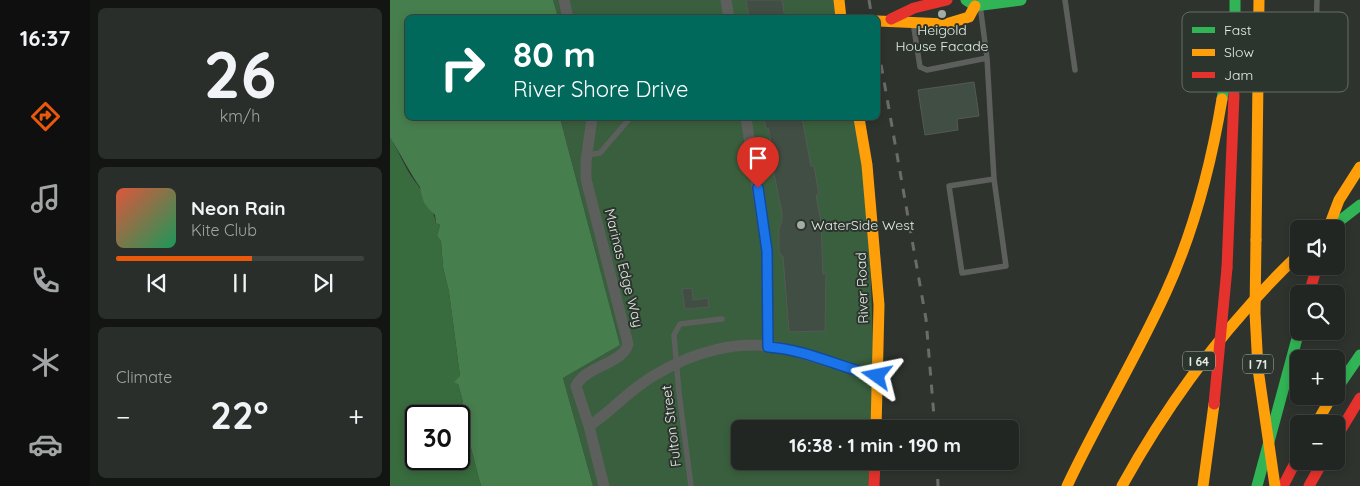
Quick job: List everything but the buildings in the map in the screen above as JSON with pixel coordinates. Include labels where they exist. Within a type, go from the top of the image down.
[{"type":"main road","points":[[838,0],[840,15]]},
{"type":"main road","points":[[892,19],[910,5],[947,0]]},
{"type":"main road","points":[[880,21],[892,19],[942,26],[962,21],[969,17],[974,4],[1021,0]]},
{"type":"main road","points":[[1067,486],[1087,442],[1166,293],[1186,244],[1212,157],[1223,92]]},
{"type":"main road","points":[[1203,486],[1214,404],[1227,268],[1234,92]]},
{"type":"main road","name":"I 71","points":[[1257,92],[1257,349],[1275,486]]},
{"type":"main road","name":"River Road","points":[[859,120],[867,164],[876,252],[879,305],[876,420]]},
{"type":"main road","points":[[1331,220],[1339,200],[1360,167]]},
{"type":"main road","points":[[1340,220],[1360,205]]},
{"type":"main road","name":"I 64","points":[[1122,486],[1154,428],[1199,362],[1238,313],[1290,263]]},
{"type":"main road","points":[[1257,486],[1297,340]]},
{"type":"main road","points":[[1345,377],[1360,355]]},
{"type":"main road","points":[[1345,423],[1360,398]]},
{"type":"main road","points":[[874,486],[875,470]]},
{"type":"main road","points":[[1283,486],[1291,470]]},
{"type":"main road","points":[[1310,486],[1318,470]]},
{"type":"street","points":[[564,0],[567,15]]},
{"type":"street","points":[[726,0],[728,15]]},
{"type":"street","name":"Marinas Edge Way","points":[[592,120],[586,179],[628,344],[623,354],[578,380],[576,386],[589,426],[604,486]]},
{"type":"street","points":[[746,120],[767,251],[768,347]]},
{"type":"street","points":[[589,426],[654,375],[707,350],[740,345],[781,348],[877,376]]},
{"type":"lane","points":[[1065,0],[1075,70]]},
{"type":"lane","points":[[974,4],[987,58],[994,179],[1006,266],[962,273],[950,186],[994,179]]},
{"type":"lane","points":[[910,5],[920,67],[927,70],[987,58]]},
{"type":"lane","points":[[587,155],[600,153],[628,120]]},
{"type":"lane","name":"Fulton Street","points":[[691,486],[674,335],[680,324],[722,319]]},
{"type":"shaded area","points":[[390,0],[553,0],[557,15],[405,15],[405,120],[561,120],[620,345],[563,378],[593,486],[481,486],[470,444],[470,405],[461,405],[463,402],[458,384],[454,382],[460,376],[449,292],[443,267],[441,241],[437,236],[440,225],[436,223],[435,215],[426,206],[420,187],[390,138]]},
{"type":"shaded area","points":[[553,0],[837,0],[841,15],[557,15]]},
{"type":"shaded area","points":[[561,120],[859,120],[867,165],[876,420],[731,420],[731,470],[875,470],[875,486],[593,486],[563,378],[620,345]]},
{"type":"shaded area","points":[[390,138],[427,200],[436,223],[440,225],[437,236],[441,241],[443,267],[449,292],[460,376],[458,384],[463,402],[461,405],[405,405],[405,470],[470,470],[470,444],[481,486],[390,486]]},
{"type":"railway","points":[[869,0],[872,15]]},
{"type":"railway","points":[[880,58],[926,319],[934,420]]},
{"type":"railway","points":[[937,470],[938,486]]},
{"type":"traffic: fast","points":[[966,0],[975,6],[1021,0]]},
{"type":"traffic: fast","points":[[1235,0],[1235,12]]},
{"type":"traffic: fast","points":[[1222,99],[1223,92]]},
{"type":"traffic: fast","points":[[1341,220],[1360,205]]},
{"type":"traffic: fast","points":[[1257,486],[1297,340]]},
{"type":"traffic: fast","points":[[1345,377],[1360,355]]},
{"type":"traffic: slow","points":[[839,0],[841,15]]},
{"type":"traffic: slow","points":[[1259,0],[1259,12]]},
{"type":"traffic: slow","points":[[880,21],[946,24],[969,17],[975,6]]},
{"type":"traffic: slow","points":[[1256,240],[1258,92]]},
{"type":"traffic: slow","points":[[1067,486],[1142,341],[1176,269],[1193,222],[1207,173],[1222,99]]},
{"type":"traffic: slow","points":[[859,120],[867,165],[879,305],[876,420]]},
{"type":"traffic: slow","points":[[1331,220],[1339,200],[1360,167]]},
{"type":"traffic: slow","points":[[1256,240],[1255,313],[1258,369],[1275,486]]},
{"type":"traffic: slow","points":[[1122,486],[1140,454],[1201,363],[1248,307],[1290,263]]},
{"type":"traffic: slow","points":[[1203,486],[1214,404]]},
{"type":"traffic: slow","points":[[1321,415],[1327,405]]},
{"type":"traffic: jam","points":[[891,19],[914,8],[947,0]]},
{"type":"traffic: jam","points":[[1227,268],[1234,95]]},
{"type":"traffic: jam","points":[[1214,404],[1227,268]]},
{"type":"traffic: jam","points":[[1312,285],[1314,275]]},
{"type":"traffic: jam","points":[[1345,423],[1360,398]]},
{"type":"traffic: jam","points":[[874,486],[875,470]]},
{"type":"traffic: jam","points":[[1283,486],[1291,470]]},
{"type":"traffic: jam","points":[[1309,486],[1318,470]]},
{"type":"place","name":"Heigold House Facade","points":[[942,14]]},
{"type":"place","name":"WaterSide West","points":[[801,225]]},
{"type":"route","points":[[758,188],[767,251],[768,347],[781,348],[877,376]]}]
